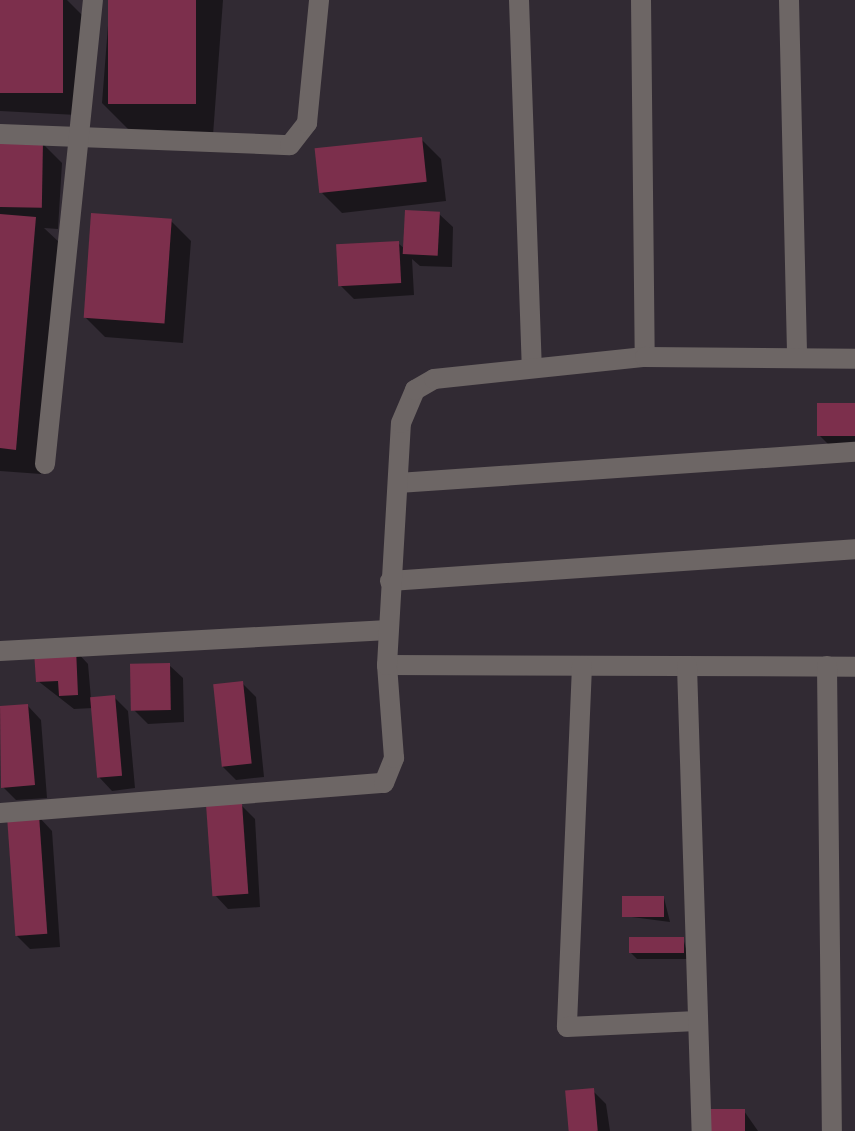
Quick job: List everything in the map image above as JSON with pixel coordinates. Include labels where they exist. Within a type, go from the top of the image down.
[{"type":"street","points":[[45,464],[82,139],[93,0]]},
{"type":"street","points":[[0,134],[290,145],[307,123],[319,0]]},
{"type":"street","points":[[519,0],[532,367]]},
{"type":"street","points":[[641,0],[645,357]]},
{"type":"street","points":[[789,0],[797,358]]},
{"type":"street","points":[[0,813],[384,783],[394,758],[387,665],[401,423],[415,390],[464,373],[645,357],[855,359]]},
{"type":"street","points":[[398,483],[855,452]]},
{"type":"street","points":[[390,581],[855,549]]},
{"type":"street","points":[[0,651],[388,630]]},
{"type":"street","points":[[387,665],[855,667]]},
{"type":"street","points":[[582,666],[567,1027],[697,1021]]},
{"type":"street","points":[[687,666],[702,1131]]},
{"type":"street","points":[[827,666],[832,1131]]},
{"type":"building","points":[[0,0],[63,0],[63,93],[0,93]]},
{"type":"building","points":[[108,0],[196,0],[196,104],[108,104]]},
{"type":"building","points":[[422,137],[427,182],[319,193],[315,148]]},
{"type":"building","points":[[0,140],[43,141],[42,208],[0,207]]},
{"type":"building","points":[[405,210],[440,212],[438,256],[403,254]]},
{"type":"building","points":[[91,213],[172,219],[164,323],[84,318]]},
{"type":"building","points":[[0,214],[36,217],[16,450],[0,448]]},
{"type":"building","points":[[399,241],[401,283],[338,286],[336,244]]},
{"type":"building","points":[[817,403],[855,403],[855,436],[817,436]]},
{"type":"building","points":[[76,648],[78,695],[59,696],[58,681],[36,682],[34,651]]},
{"type":"building","points":[[170,663],[171,710],[131,711],[130,664]]},
{"type":"building","points":[[243,681],[252,764],[222,767],[213,684]]},
{"type":"building","points":[[115,695],[122,776],[97,778],[90,697]]},
{"type":"building","points":[[28,704],[35,785],[1,788],[0,706]]},
{"type":"building","points":[[242,803],[248,894],[212,896],[206,806]]},
{"type":"building","points":[[39,815],[47,934],[15,936],[7,817]]},
{"type":"building","points":[[622,896],[664,896],[664,917],[622,917]]},
{"type":"building","points":[[629,937],[684,937],[684,953],[629,953]]},
{"type":"building","points":[[594,1088],[598,1131],[569,1131],[565,1091]]},
{"type":"building","points":[[707,1109],[745,1109],[745,1131],[707,1131]]}]
